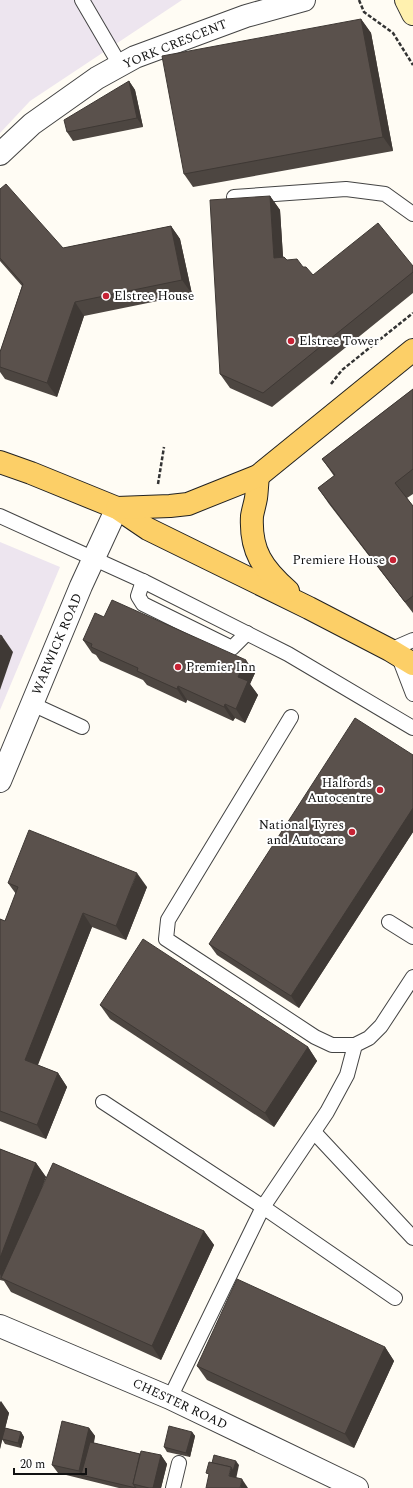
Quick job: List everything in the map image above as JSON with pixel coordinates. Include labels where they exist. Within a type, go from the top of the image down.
[{"type":"main road","points":[[117,508],[188,504],[258,476],[413,350]]},
{"type":"main road","points":[[0,462],[117,508],[148,529],[406,656]]},
{"type":"main road","points":[[258,476],[256,498],[252,516],[256,553],[263,566],[276,580],[309,608]]},
{"type":"street","name":"YORK CRESCENT","points":[[0,154],[32,124],[97,78],[135,57],[186,44],[246,16],[304,0]]},
{"type":"street","points":[[406,0],[413,14]]},
{"type":"street","name":"WARWICK ROAD","points":[[0,781],[94,558],[117,508]]},
{"type":"street","name":"CHESTER ROAD","points":[[0,1326],[170,1398],[357,1488]]},
{"type":"lane","points":[[82,0],[120,65]]},
{"type":"lane","points":[[234,197],[346,189],[385,194],[413,214]]},
{"type":"lane","points":[[0,516],[143,581],[288,654],[413,728]]},
{"type":"lane","points":[[143,581],[138,596],[143,604],[232,648],[247,633]]},
{"type":"lane","points":[[406,656],[413,694]]},
{"type":"lane","points":[[32,704],[82,727]]},
{"type":"lane","points":[[291,718],[168,920],[166,939],[315,1037],[332,1045],[355,1045],[369,1038],[381,1026],[413,977]]},
{"type":"lane","points":[[389,922],[413,937]]},
{"type":"lane","points":[[170,1398],[264,1208],[327,1112],[347,1075],[355,1045]]},
{"type":"lane","points":[[103,1102],[264,1208],[395,1298]]},
{"type":"lane","points":[[314,1132],[413,1238]]},
{"type":"lane","points":[[173,1488],[179,1463]]},
{"type":"path","points":[[359,0],[364,12],[393,33],[413,65]]},
{"type":"path","points":[[328,389],[342,370],[413,313]]},
{"type":"path","points":[[157,492],[164,447]]},
{"type":"shaded area","points":[[0,0],[182,0],[30,101],[0,133]]},
{"type":"shaded area","points":[[0,542],[60,567],[0,710]]},
{"type":"building","points":[[361,19],[383,137],[184,174],[162,56]]},
{"type":"building","points":[[129,81],[137,118],[67,132],[64,120]]},
{"type":"building","name":"Elstree House","points":[[6,184],[63,248],[171,226],[182,280],[75,302],[47,383],[0,367],[0,352],[23,284],[0,258],[0,189]]},
{"type":"building","name":"Elstree Tower","points":[[270,196],[274,258],[284,257],[287,260],[297,259],[303,267],[306,267],[313,275],[378,223],[413,266],[413,272],[263,393],[220,374],[210,200]]},
{"type":"building","name":"Premiere House","points":[[413,389],[413,469],[395,483],[413,506],[413,596],[405,602],[318,488],[335,475],[322,459]]},
{"type":"building","name":"Premier Inn","points":[[112,600],[246,660],[238,677],[248,681],[236,709],[225,704],[224,707],[178,686],[177,689],[137,671],[138,668],[91,647],[92,644],[83,640],[95,613],[104,617]]},
{"type":"building","points":[[355,718],[413,755],[413,808],[291,996],[209,944]]},
{"type":"building","points":[[29,830],[137,873],[116,926],[83,913],[25,1060],[58,1073],[37,1125],[0,1111],[0,919],[5,921],[18,887],[8,883]]},
{"type":"building","points":[[143,939],[308,1047],[265,1113],[100,1005]]},
{"type":"building","points":[[0,1149],[36,1163],[0,1258]]},
{"type":"building","points":[[53,1163],[204,1231],[152,1346],[1,1278]]},
{"type":"building","points":[[237,1279],[385,1347],[345,1434],[197,1366]]},
{"type":"building","points":[[62,1421],[89,1428],[79,1471],[52,1465]]},
{"type":"building","points":[[169,1426],[192,1432],[186,1453],[164,1447]]},
{"type":"building","points":[[5,1428],[21,1432],[18,1443],[2,1439]]},
{"type":"building","points":[[90,1442],[140,1454],[133,1484],[136,1488],[81,1475]]},
{"type":"building","points":[[141,1451],[161,1455],[153,1488],[133,1484]]},
{"type":"building","points":[[214,1455],[236,1461],[233,1471],[231,1467],[212,1463]]},
{"type":"building","points":[[209,1462],[231,1467],[229,1476],[242,1479],[240,1488],[206,1488],[209,1474],[206,1473]]},
{"type":"place","name":"Elstree House","points":[[106,296]]},
{"type":"place","name":"Elstree Tower","points":[[291,341]]},
{"type":"place","name":"Premiere House","points":[[393,560]]},
{"type":"place","name":"Premier Inn","points":[[178,667]]},
{"type":"place","name":"Halfords Autocentre","points":[[380,790]]},
{"type":"place","name":"National Tyres and Autocare","points":[[352,832]]}]
